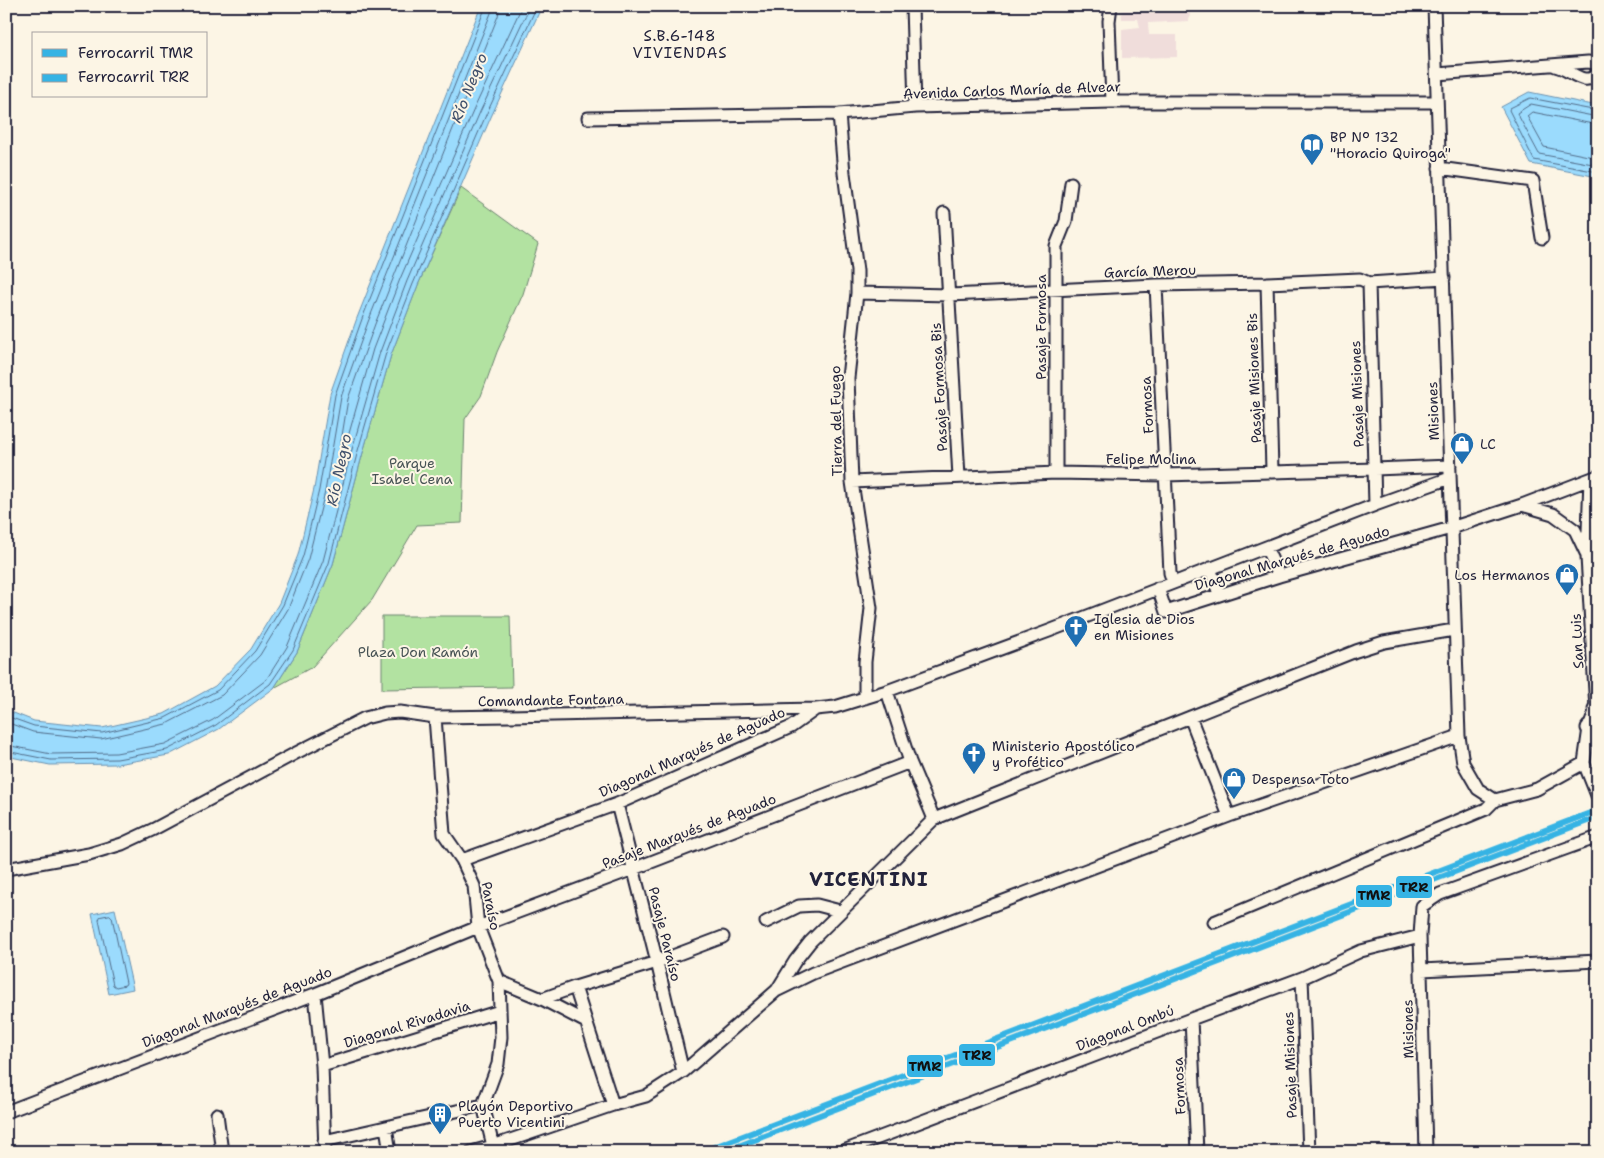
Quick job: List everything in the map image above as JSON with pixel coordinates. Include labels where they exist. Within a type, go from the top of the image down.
[{"type":"street","points":[[912,6],[915,106]]},
{"type":"street","points":[[1111,6],[1109,21],[1112,102]]},
{"type":"street","name":"Misiones","points":[[1434,6],[1459,736],[1463,763],[1478,789],[1496,800]]},
{"type":"street","points":[[1437,74],[1588,62],[1598,65]]},
{"type":"street","points":[[1550,65],[1564,68],[1578,78],[1585,80],[1593,78],[1598,73]]},
{"type":"street","name":"Avenida Carlos María de Alvear","points":[[588,118],[839,114],[915,106],[1112,102],[1437,102]]},
{"type":"street","name":"Tierra del Fuego","points":[[839,114],[844,174],[857,271],[857,293],[848,378],[852,482],[871,608],[865,662],[865,698]]},
{"type":"street","points":[[1439,168],[1533,181],[1542,238]]},
{"type":"street","name":"Pasaje Formosa","points":[[1056,473],[1056,246],[1066,221],[1071,183]]},
{"type":"street","name":"Pasaje Formosa Bis","points":[[944,213],[959,477]]},
{"type":"street","name":"García Merou","points":[[857,293],[950,295],[1156,285],[1360,279],[1369,283],[1444,278]]},
{"type":"street","name":"Pasaje Misiones Bis","points":[[1267,283],[1272,471]]},
{"type":"street","name":"Pasaje Misiones","points":[[1369,283],[1375,505]]},
{"type":"street","name":"Formosa","points":[[1156,285],[1170,573],[1173,582]]},
{"type":"street","name":"Felipe Molina","points":[[852,482],[1056,473],[1165,475],[1450,466]]},
{"type":"street","points":[[1451,528],[1522,505],[1594,477]]},
{"type":"street","name":"San Luis","points":[[1594,477],[1593,533],[1587,557],[1597,709],[1584,763],[1598,798]]},
{"type":"street","name":"Diagonal Marqués de Aguado","points":[[462,860],[617,804],[791,726],[816,709],[835,707],[888,691],[1450,478]]},
{"type":"street","points":[[1522,505],[1553,514],[1575,530],[1587,557]]},
{"type":"street","name":"Diagonal Marqués de Aguado","points":[[1158,588],[1166,612],[1279,576],[1451,528]]},
{"type":"street","points":[[1266,547],[1279,576]]},
{"type":"street","points":[[1210,568],[1220,594]]},
{"type":"street","points":[[776,991],[810,942],[934,819],[1356,651],[1384,642],[1454,630]]},
{"type":"street","points":[[888,691],[910,762],[934,819]]},
{"type":"street","name":"Comandante Fontana","points":[[6,869],[90,854],[122,844],[365,718],[385,713],[400,712],[435,716],[530,716],[816,709]]},
{"type":"street","name":"Paraíso","points":[[435,716],[444,834],[462,860],[474,886],[478,927],[499,981],[501,1037],[498,1064],[483,1105]]},
{"type":"street","points":[[1190,717],[1229,816]]},
{"type":"street","points":[[471,1152],[612,1105],[646,1096],[683,1072],[776,991],[812,973],[1229,816],[1459,736]]},
{"type":"street","name":"Pasaje Marqués de Aguado","points":[[478,927],[910,762]]},
{"type":"street","points":[[1214,922],[1486,808],[1496,800],[1537,789],[1584,763]]},
{"type":"street","name":"Pasaje Paraíso","points":[[617,804],[683,1072]]},
{"type":"street","name":"Misiones","points":[[1426,1152],[1420,936],[1422,906],[1440,894],[1598,837]]},
{"type":"street","points":[[766,922],[798,906],[817,905],[840,911]]},
{"type":"street","name":"Diagonal Marqués de Aguado","points":[[6,1112],[315,994],[478,927]]},
{"type":"street","name":"Diagonal Ombú","points":[[841,1152],[1302,978],[1361,951],[1420,936]]},
{"type":"street","points":[[542,999],[657,962],[723,938]]},
{"type":"street","points":[[1422,970],[1598,961]]},
{"type":"street","name":"Pasaje Misiones","points":[[1302,978],[1309,1152]]},
{"type":"street","points":[[499,981],[542,999],[586,1022]]},
{"type":"street","points":[[575,987],[612,1105]]},
{"type":"street","points":[[315,994],[322,1066],[324,1146],[386,1128],[483,1105],[493,1146]]},
{"type":"street","name":"Diagonal Rivadavia","points":[[322,1066],[500,1011]]},
{"type":"street","name":"Formosa","points":[[1191,1019],[1197,1152]]},
{"type":"street","points":[[217,1114],[222,1152]]},
{"type":"street","points":[[386,1128],[390,1152]]},
{"type":"shaded area","points":[[1121,6],[1191,6],[1189,21],[1148,23],[1149,35],[1177,35],[1177,57],[1122,58],[1122,29],[1140,27],[1138,19],[1122,19]]},
{"type":"green space","name":"Parque Isabel Cena","points":[[461,188],[538,244],[523,294],[497,352],[481,396],[465,419],[462,523],[417,525],[372,600],[312,667],[274,688],[297,652],[333,564],[391,355],[418,285]]},
{"type":"green space","name":"Plaza Don Ramón","points":[[382,616],[510,616],[512,687],[382,689]]},
{"type":"water","name":"Río Negro","points":[[481,6],[542,6],[491,117],[418,285],[391,355],[333,564],[297,652],[274,688],[219,729],[169,755],[117,764],[50,765],[6,756],[6,710],[34,721],[102,728],[164,714],[215,686],[251,649],[279,603],[298,555],[314,489],[330,394],[357,318]]},
{"type":"water","points":[[1529,92],[1598,106],[1598,177],[1531,164],[1501,107]]},
{"type":"water","points":[[115,909],[133,989],[109,994],[92,914]]},
{"type":"rail line","name":"TMR","points":[[701,1152],[1598,810]]},
{"type":"rail line","name":"TRR","points":[[723,1152],[1598,817]]},
{"type":"place","name":"BP N° 132 \"Horacio Quiroga\"","points":[[1312,166]]},
{"type":"place","name":"LC","points":[[1462,465]]},
{"type":"place","name":"Los Hermanos","points":[[1567,596]]},
{"type":"place","name":"Iglesia de Dios en Misiones","points":[[1076,648]]},
{"type":"place","name":"Ministerio Apostólico y Profético","points":[[974,775]]},
{"type":"place","name":"Despensa Toto","points":[[1234,800]]},
{"type":"place","name":"Playón Deportivo Puerto Vicentini","points":[[440,1135]]},
{"type":"district","name":"S.B.6-148 VIVIENDAS","points":[[680,44]]},
{"type":"district","name":"VICENTINI","points":[[869,879]]}]
